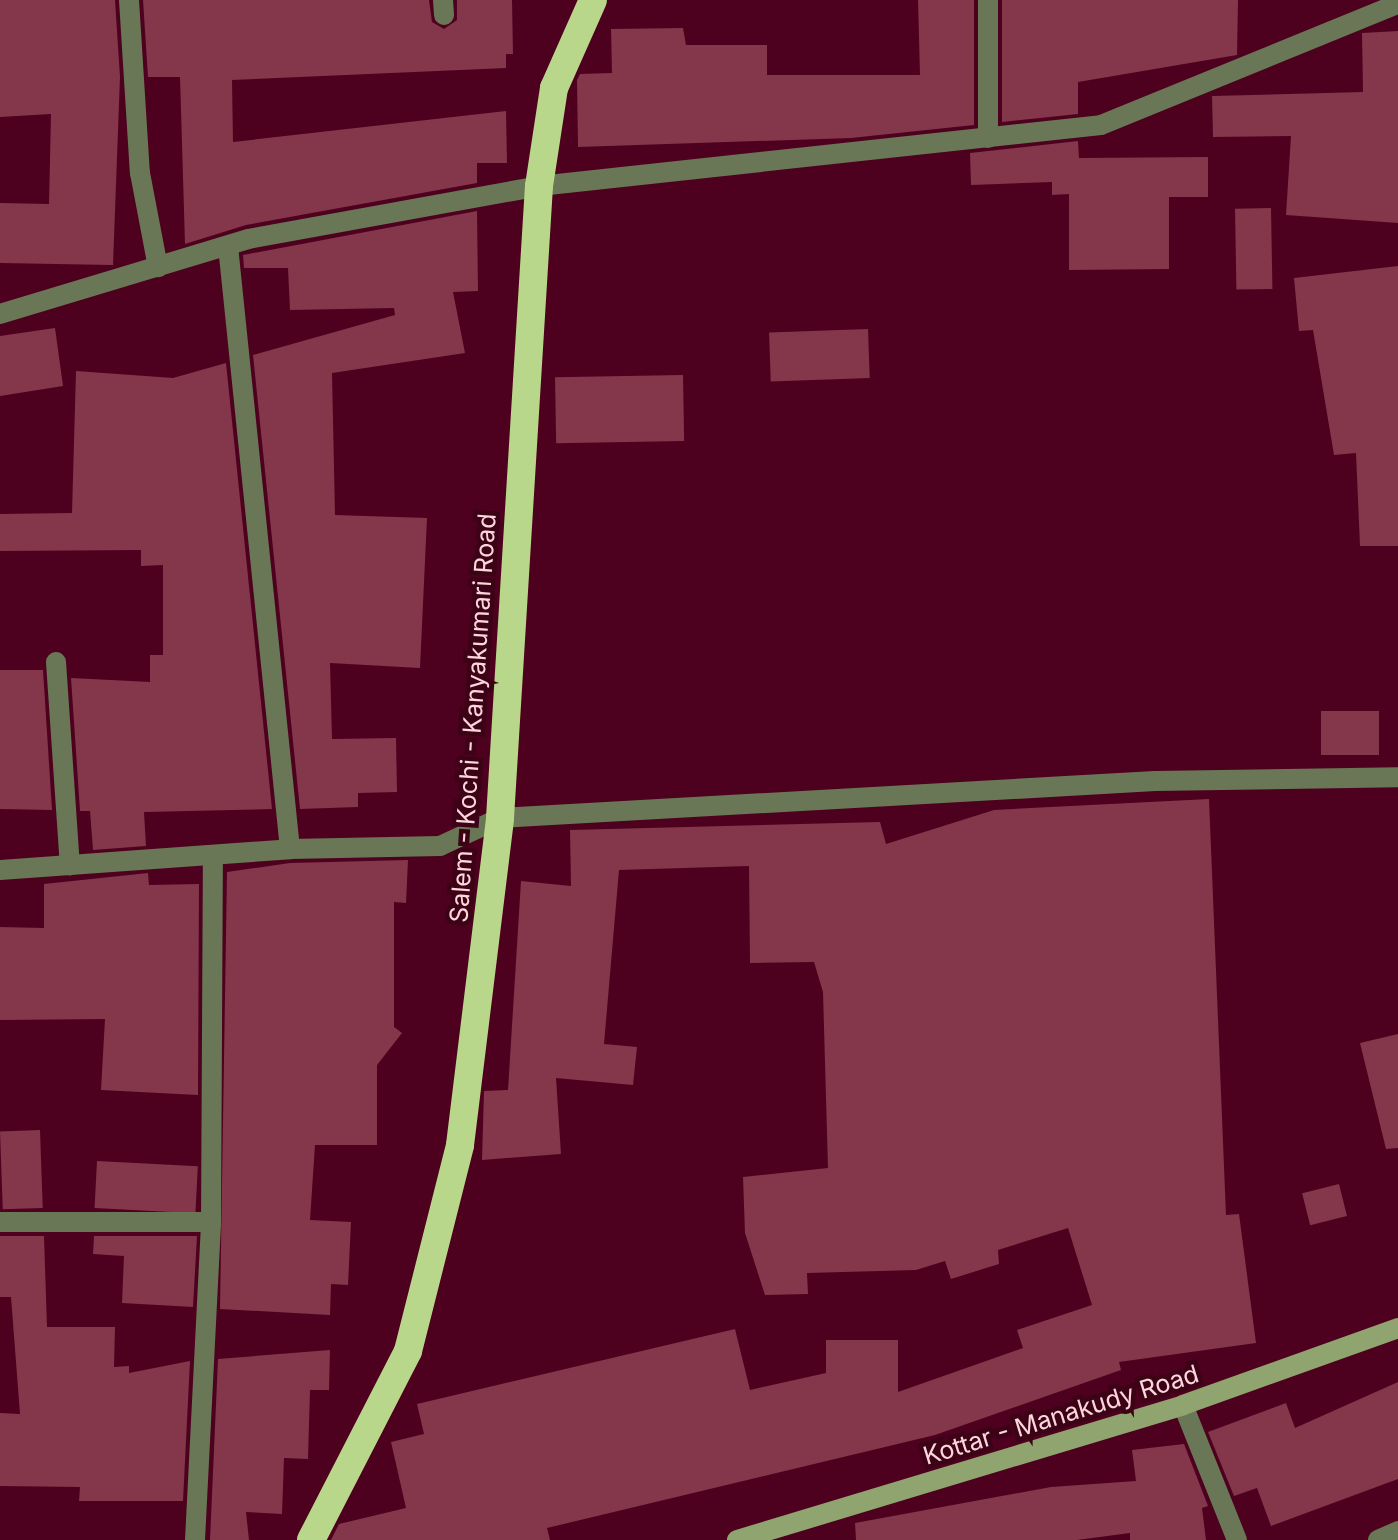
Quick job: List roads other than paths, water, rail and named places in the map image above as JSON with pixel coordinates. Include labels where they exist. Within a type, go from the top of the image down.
[{"type":"highway","name":"Salem - Kochi - Kanyakumari Road","points":[[311,1540],[408,1351],[460,1146],[500,818],[539,186],[554,88],[594,0]]},
{"type":"main road","name":"Kottar - Manakudy Road","points":[[737,1540],[1184,1405],[1398,1328]]},
{"type":"street","points":[[128,0],[140,174],[158,267]]},
{"type":"street","points":[[988,0],[988,138]]},
{"type":"street","points":[[0,314],[228,246],[539,186],[1100,125],[1398,4]]},
{"type":"street","points":[[228,246],[290,849]]},
{"type":"street","points":[[56,662],[70,866]]},
{"type":"street","points":[[0,870],[290,849],[440,846],[500,818],[1155,780],[1398,778]]},
{"type":"street","points":[[195,1540],[212,1222],[213,856]]},
{"type":"street","points":[[0,1222],[212,1222]]},
{"type":"street","points":[[1184,1405],[1237,1540]]},
{"type":"street","points":[[1378,1540],[1398,1531]]}]
